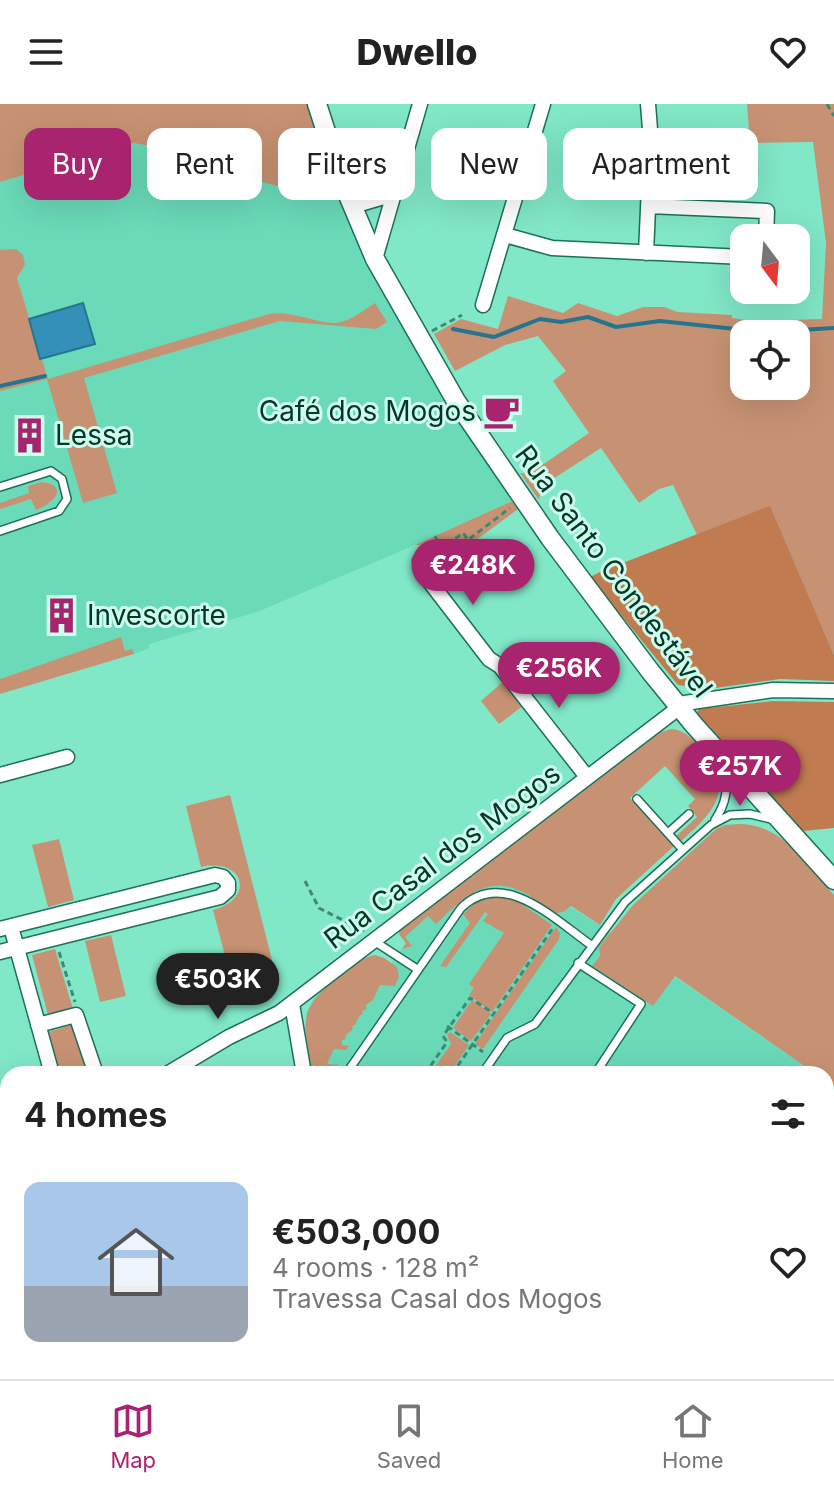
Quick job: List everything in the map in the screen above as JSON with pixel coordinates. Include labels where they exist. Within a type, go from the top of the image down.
[{"type":"street","name":"Rua Santo Condestável","points":[[317,104],[353,206],[378,265],[456,401],[550,538],[679,707],[834,880]]},
{"type":"street","points":[[413,128],[420,104]]},
{"type":"street","points":[[483,305],[543,104]]},
{"type":"street","points":[[646,253],[651,142],[648,104]]},
{"type":"street","points":[[353,206],[374,200]]},
{"type":"street","points":[[378,265],[393,200]]},
{"type":"street","points":[[648,206],[767,211],[767,224]]},
{"type":"street","points":[[505,235],[552,248],[730,256]]},
{"type":"street","points":[[420,561],[423,573],[489,659],[500,666],[587,777]]},
{"type":"street","points":[[679,707],[691,700],[773,690],[834,691]]},
{"type":"street","name":"Rua Casal dos Mogos","points":[[180,1066],[292,1004],[679,707]]},
{"type":"street","points":[[0,775],[67,757]]},
{"type":"street","points":[[0,952],[17,948],[220,897],[228,890],[228,883],[223,877],[215,875],[6,928],[17,948],[50,1066]]},
{"type":"street","points":[[292,1004],[303,1066]]},
{"type":"street","points":[[38,1025],[76,1015],[93,1066]]},
{"type":"lane","points":[[0,487],[51,471],[62,479],[67,499],[59,511],[0,531]]},
{"type":"lane","points":[[711,825],[728,790],[724,759]]},
{"type":"lane","points":[[637,799],[683,850]]},
{"type":"lane","points":[[668,833],[689,814]]},
{"type":"lane","points":[[488,1066],[507,1038],[535,1024],[591,945],[630,897],[711,825],[730,815],[741,814],[782,822]]},
{"type":"lane","points":[[351,1066],[461,908],[483,893],[501,891],[519,896],[591,945]]},
{"type":"lane","points":[[374,941],[417,969]]},
{"type":"lane","points":[[578,963],[641,1004],[600,1066]]},
{"type":"path","points":[[827,104],[834,116]]},
{"type":"path","points":[[432,331],[462,315]]},
{"type":"path","points":[[434,555],[463,533],[468,540],[508,510]]},
{"type":"path","points":[[435,536],[441,549]]},
{"type":"path","points":[[305,881],[319,908],[368,933],[374,941]]},
{"type":"path","points":[[458,1066],[557,921]]},
{"type":"path","points":[[58,948],[77,1008]]},
{"type":"path","points":[[430,1066],[447,1042],[443,1036],[448,1027],[470,998],[493,1014]]},
{"type":"path","points":[[448,1027],[483,1052]]},
{"type":"shaded area","points":[[0,104],[308,104],[315,128],[278,128],[278,186],[262,182],[262,128],[147,128],[147,145],[131,144],[131,128],[24,128],[24,175],[0,182]]},
{"type":"shaded area","points":[[747,104],[834,104],[834,655],[770,507],[697,535],[673,485],[659,489],[639,503],[601,448],[542,486],[539,500],[520,473],[529,474],[589,433],[553,381],[566,371],[538,336],[505,345],[455,371],[434,334],[461,319],[498,329],[508,296],[563,313],[578,303],[617,316],[643,307],[732,315],[732,318],[746,320],[730,320],[730,400],[810,400],[810,320],[788,320],[822,319],[826,243],[813,142],[758,143],[758,128],[749,128]]},
{"type":"shaded area","points":[[131,144],[147,145],[147,200],[262,200],[262,177],[278,178],[278,200],[351,200],[520,497],[257,612],[149,644],[149,648],[134,654],[132,650],[125,652],[120,638],[0,679],[0,391],[47,378],[17,278],[25,265],[0,250],[0,182],[24,175],[24,200],[131,200]]},
{"type":"shaded area","points":[[16,249],[23,255],[25,265],[17,278],[48,379],[269,314],[334,323],[350,319],[375,303],[387,322],[376,329],[280,321],[84,378],[117,493],[83,503],[47,379],[0,391],[0,250]]},
{"type":"shaded area","points":[[42,482],[56,487],[56,495],[48,504],[36,510],[31,499],[0,509],[0,503],[29,493],[28,486]]},
{"type":"shaded area","points":[[512,501],[518,509],[434,571],[435,561],[430,549],[415,545]]},
{"type":"shaded area","points":[[770,506],[834,655],[834,681],[780,679],[708,689],[678,685],[590,577]]},
{"type":"shaded area","points":[[121,637],[125,651],[132,649],[134,654],[0,694],[0,679]]},
{"type":"shaded area","points":[[505,680],[524,705],[499,724],[481,701]]},
{"type":"shaded area","points":[[773,701],[834,702],[834,828],[803,831],[697,713],[699,709]]},
{"type":"shaded area","points":[[671,729],[688,736],[712,763],[718,776],[717,800],[703,820],[681,841],[676,836],[697,817],[688,806],[695,799],[665,766],[630,798],[674,846],[616,899],[600,925],[571,906],[556,913],[523,892],[494,886],[472,893],[436,924],[428,916],[405,937],[412,946],[402,949],[406,943],[399,934],[400,930],[661,732]]},
{"type":"shaded area","points":[[230,795],[272,960],[229,971],[213,910],[227,905],[235,897],[239,881],[235,873],[227,868],[201,867],[186,806]]},
{"type":"shaded area","points":[[725,825],[755,826],[769,831],[793,848],[834,895],[834,1066],[804,1066],[675,976],[653,1006],[592,966],[600,956],[599,947],[633,905],[716,829]]},
{"type":"shaded area","points":[[59,839],[74,900],[48,907],[32,845]]},
{"type":"shaded area","points":[[494,859],[604,928],[804,1066],[312,1066],[305,1027],[307,1011],[314,998],[373,959],[390,965],[406,943],[399,934],[400,930]]},
{"type":"shaded area","points":[[498,896],[516,900],[552,925],[492,1012],[469,995],[474,988],[469,984],[504,933],[483,921],[488,914],[485,912],[446,967],[440,966],[470,923],[463,914],[477,901]]},
{"type":"shaded area","points":[[556,927],[560,933],[559,939],[483,1049],[475,1044]]},
{"type":"shaded area","points":[[111,935],[126,996],[100,1002],[85,941]]},
{"type":"shaded area","points":[[55,949],[73,1009],[48,1015],[32,955]]},
{"type":"shaded area","points":[[370,956],[384,958],[397,967],[399,976],[395,986],[380,985],[373,1000],[366,1005],[366,1010],[342,1040],[342,1045],[349,1046],[346,1050],[334,1049],[327,1064],[338,1066],[312,1066],[306,1028],[310,1007],[327,986]]},
{"type":"shaded area","points":[[472,1000],[491,1014],[471,1041],[453,1028]]},
{"type":"shaded area","points":[[72,1025],[86,1066],[57,1066],[48,1032]]},
{"type":"shaded area","points":[[450,1032],[469,1045],[455,1066],[436,1066],[451,1044],[447,1035]]},
{"type":"water","points":[[83,303],[95,344],[40,359],[29,319]]},
{"type":"waterway","points":[[453,329],[494,337],[540,319],[561,322],[588,317],[616,327],[660,321],[764,332],[834,328]]},
{"type":"waterway","points":[[0,386],[45,376]]},
{"type":"place","name":"Café dos Mogos","points":[[502,411]]},
{"type":"place","name":"Lessa","points":[[29,435]]},
{"type":"place","name":"Invescorte","points":[[61,615]]}]
